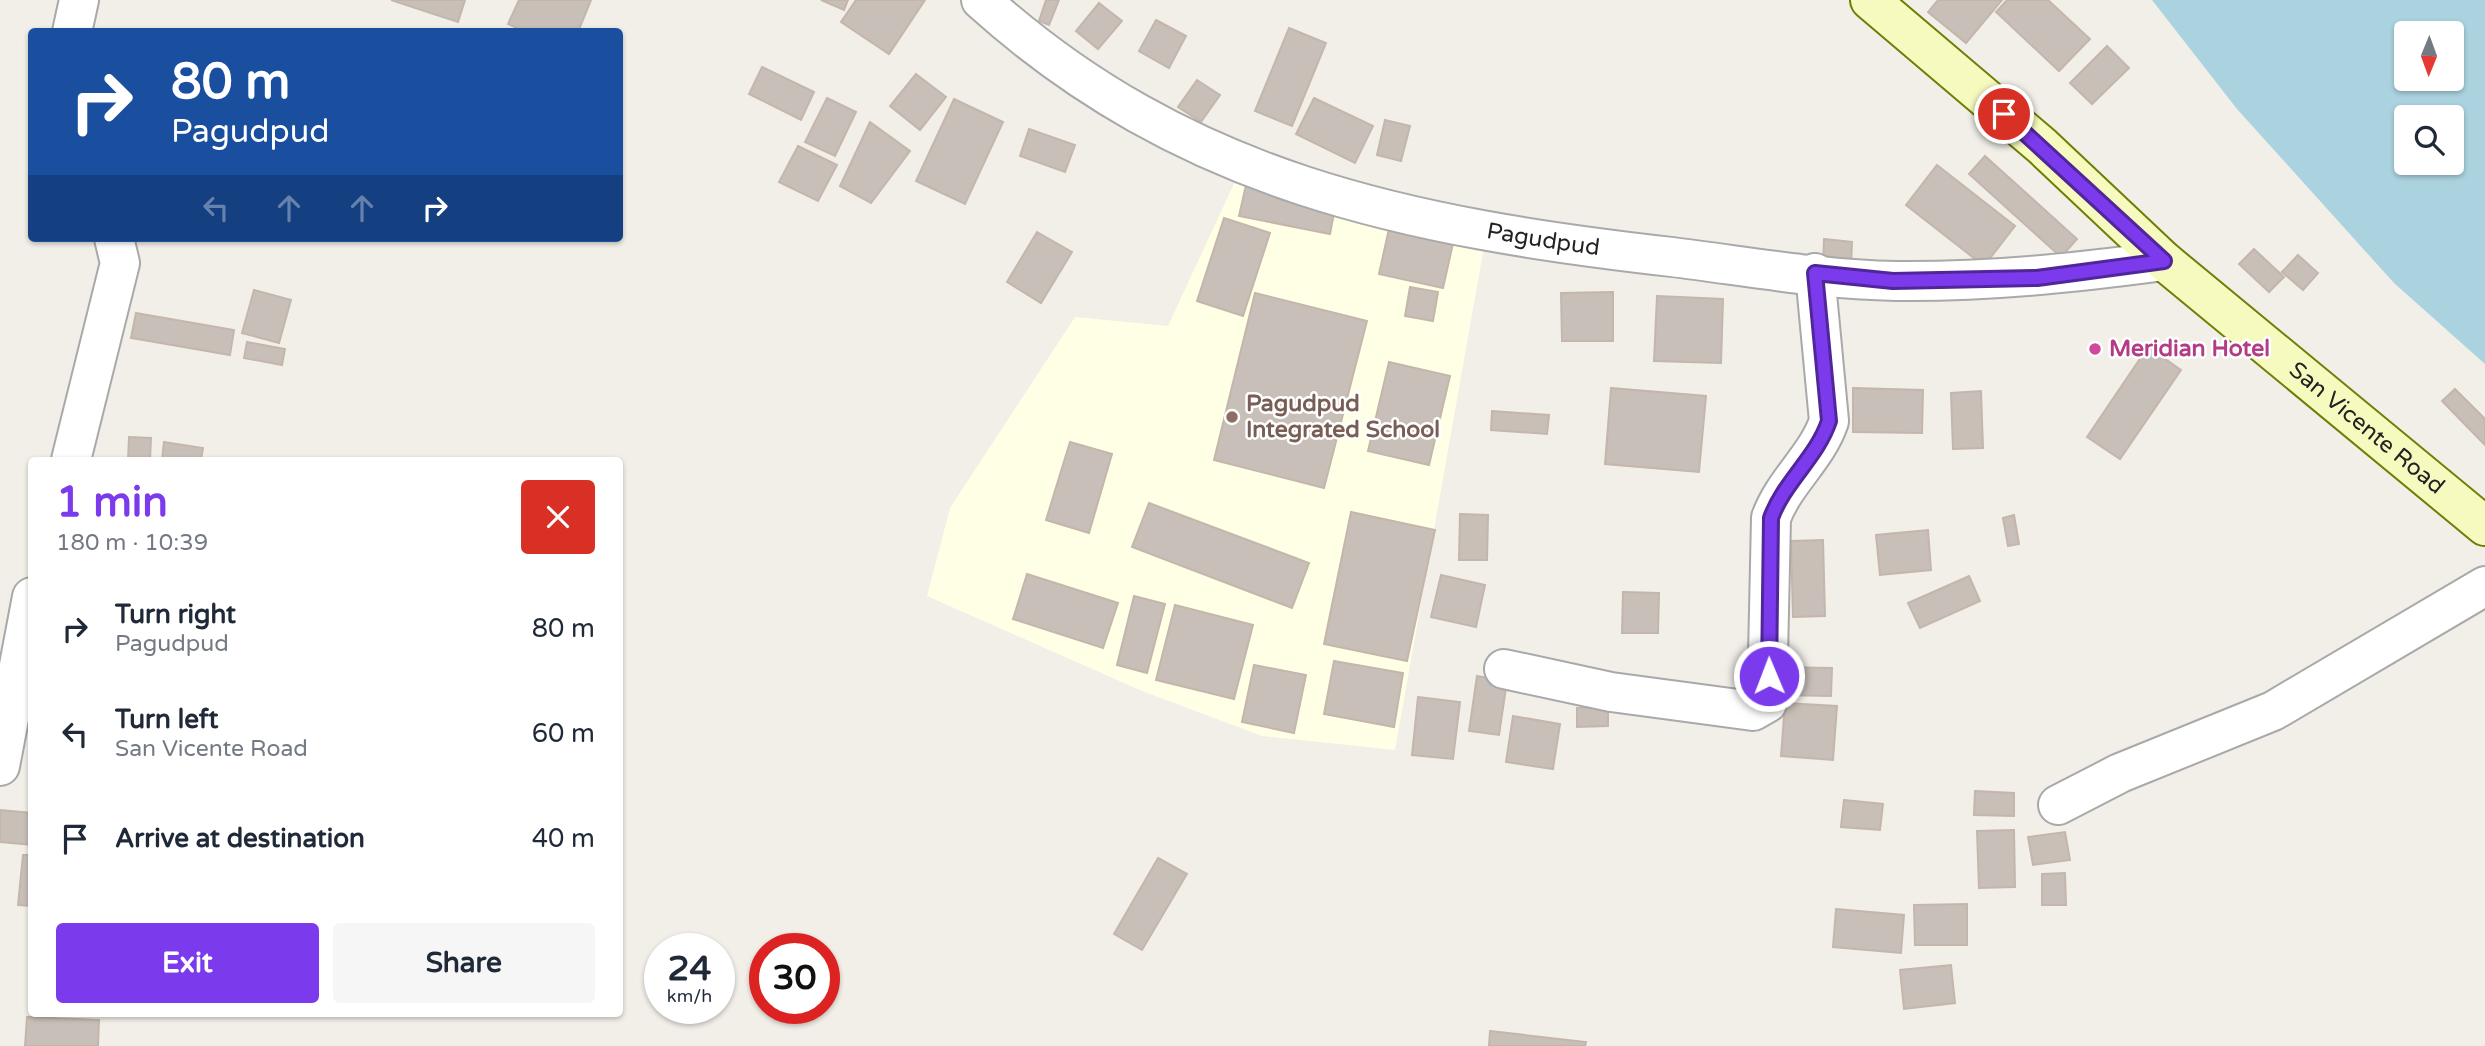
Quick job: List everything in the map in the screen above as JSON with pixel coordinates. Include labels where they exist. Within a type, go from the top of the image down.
[{"type":"street","points":[[73,28],[79,0]]},
{"type":"street","name":"Pagudpud","points":[[981,0],[1009,25],[1092,88],[1157,125],[1234,161],[1297,186],[1392,214],[1527,238],[1893,281],[2037,278],[2164,261]]},
{"type":"street","name":"San Vicente Road","points":[[1870,0],[2042,146],[2164,261],[2485,526]]},
{"type":"street","points":[[72,457],[120,263],[115,242]]},
{"type":"street","points":[[1504,669],[1611,692],[1753,711],[1767,703],[1771,518],[1776,504],[1823,438],[1829,421],[1815,273]]},
{"type":"street","points":[[2058,805],[2120,773],[2273,711],[2485,586]]},
{"type":"street","points":[[0,766],[28,618]]},
{"type":"shaded area","name":"Pagudpud Integrated School","points":[[1238,175],[1485,241],[1395,750],[1262,736],[1142,691],[927,596],[950,508],[1075,317],[1168,326]]},
{"type":"water","points":[[2152,0],[2485,0],[2485,364],[2394,283],[2237,109]]},
{"type":"building","points":[[391,0],[465,0],[458,22]]},
{"type":"building","points":[[519,0],[591,0],[580,28],[517,28],[508,24]]},
{"type":"building","points":[[821,0],[848,0],[844,10]]},
{"type":"building","points":[[856,0],[925,0],[889,54],[841,22]]},
{"type":"building","points":[[1046,0],[1059,0],[1049,25],[1039,21]]},
{"type":"building","points":[[1938,0],[2002,0],[1966,43],[1928,12]]},
{"type":"building","points":[[2007,0],[2048,0],[2090,39],[2059,71],[1996,12]]},
{"type":"building","points":[[1099,3],[1122,21],[1098,49],[1076,31]]},
{"type":"building","points":[[1156,20],[1186,36],[1169,68],[1139,51]]},
{"type":"building","points":[[1289,28],[1326,43],[1292,126],[1255,111]]},
{"type":"building","points":[[2107,46],[2129,68],[2092,104],[2070,83]]},
{"type":"building","points":[[762,67],[814,92],[801,120],[749,94]]},
{"type":"building","points":[[916,74],[946,97],[920,130],[890,106]]},
{"type":"building","points":[[1197,80],[1220,95],[1201,122],[1178,107]]},
{"type":"building","points":[[827,98],[856,112],[835,156],[805,142]]},
{"type":"building","points":[[1314,98],[1373,126],[1355,163],[1296,134]]},
{"type":"building","points":[[954,99],[1003,122],[965,204],[916,181]]},
{"type":"building","points":[[1385,120],[1410,126],[1401,161],[1377,155]]},
{"type":"building","points":[[870,122],[910,151],[871,203],[840,186]]},
{"type":"building","points":[[1029,129],[1075,145],[1065,172],[1020,156]]},
{"type":"building","points":[[798,146],[837,165],[818,201],[779,182]]},
{"type":"building","points":[[1985,156],[2077,239],[2061,257],[1969,174]]},
{"type":"building","points":[[1937,165],[2015,226],[1984,266],[1906,205]]},
{"type":"building","points":[[1246,185],[1336,203],[1330,234],[1239,216]]},
{"type":"building","points":[[1224,218],[1270,233],[1243,316],[1197,301]]},
{"type":"building","points":[[1390,224],[1454,239],[1443,288],[1379,274]]},
{"type":"building","points":[[1037,232],[1072,252],[1041,303],[1007,282]]},
{"type":"building","points":[[1824,239],[1852,242],[1851,267],[1823,265]]},
{"type":"building","points":[[2254,249],[2284,277],[2269,292],[2239,264]]},
{"type":"building","points":[[2298,255],[2318,273],[2303,290],[2282,272]]},
{"type":"building","points":[[1410,287],[1438,292],[1433,321],[1405,316]]},
{"type":"building","points":[[254,290],[291,300],[279,343],[242,333]]},
{"type":"building","points":[[1613,292],[1613,341],[1562,341],[1561,293]]},
{"type":"building","points":[[1255,293],[1367,321],[1324,488],[1214,460]]},
{"type":"building","points":[[1657,296],[1723,299],[1721,363],[1654,361]]},
{"type":"building","points":[[136,313],[234,330],[230,355],[131,338]]},
{"type":"building","points":[[247,342],[285,349],[282,365],[244,358]]},
{"type":"building","points":[[2148,347],[2181,370],[2120,459],[2087,437]]},
{"type":"building","points":[[1389,362],[1450,376],[1429,465],[1368,451]]},
{"type":"building","points":[[1611,388],[1706,396],[1699,472],[1605,464]]},
{"type":"building","points":[[1853,388],[1923,390],[1922,433],[1853,432]]},
{"type":"building","points":[[2455,389],[2485,419],[2485,445],[2442,401]]},
{"type":"building","points":[[1981,391],[1983,448],[1953,449],[1951,393]]},
{"type":"building","points":[[1492,411],[1549,415],[1547,434],[1491,430]]},
{"type":"building","points":[[129,437],[151,438],[150,457],[128,457]]},
{"type":"building","points":[[164,442],[203,448],[202,457],[162,457]]},
{"type":"building","points":[[1070,442],[1112,454],[1089,533],[1046,520]]},
{"type":"building","points":[[1149,503],[1309,563],[1292,608],[1132,547]]},
{"type":"building","points":[[1351,512],[1435,530],[1407,661],[1324,644]]},
{"type":"building","points":[[1460,514],[1488,515],[1487,560],[1459,560]]},
{"type":"building","points":[[2014,515],[2019,544],[2008,546],[2003,518]]},
{"type":"building","points":[[1928,530],[1931,570],[1880,575],[1876,535]]},
{"type":"building","points":[[1823,540],[1825,616],[1793,617],[1791,541]]},
{"type":"building","points":[[1027,574],[1118,603],[1103,648],[1013,619]]},
{"type":"building","points":[[1441,575],[1485,585],[1476,627],[1431,617]]},
{"type":"building","points":[[1969,576],[1980,601],[1920,628],[1908,603]]},
{"type":"building","points":[[1623,592],[1659,593],[1658,633],[1622,633]]},
{"type":"building","points":[[1134,596],[1165,604],[1147,673],[1117,665]]},
{"type":"building","points":[[1175,605],[1253,625],[1234,699],[1156,680]]},
{"type":"building","points":[[1334,661],[1403,673],[1394,727],[1324,714]]},
{"type":"building","points":[[1254,665],[1306,675],[1294,733],[1242,722]]},
{"type":"building","points":[[1773,667],[1832,668],[1831,696],[1773,695]]},
{"type":"building","points":[[1477,676],[1507,681],[1499,735],[1469,731]]},
{"type":"building","points":[[1418,697],[1460,702],[1453,759],[1412,755]]},
{"type":"building","points":[[1785,703],[1837,706],[1833,760],[1781,756]]},
{"type":"building","points":[[1608,706],[1608,726],[1577,727],[1577,708]]},
{"type":"building","points":[[1513,716],[1560,724],[1553,769],[1506,762]]},
{"type":"building","points":[[1975,791],[2014,793],[2014,816],[1974,815]]},
{"type":"building","points":[[1844,800],[1883,804],[1880,830],[1841,827]]},
{"type":"building","points":[[0,810],[28,813],[28,845],[0,842]]},
{"type":"building","points":[[2014,830],[2015,887],[1979,888],[1977,831]]},
{"type":"building","points":[[2065,832],[2070,860],[2033,865],[2028,837]]},
{"type":"building","points":[[23,855],[28,855],[28,906],[18,905]]},
{"type":"building","points":[[1158,858],[1187,874],[1142,950],[1114,934]]},
{"type":"building","points":[[2065,873],[2066,905],[2042,905],[2042,874]]},
{"type":"building","points":[[1967,904],[1967,945],[1915,945],[1914,905]]},
{"type":"building","points":[[1836,909],[1904,915],[1901,953],[1833,947]]},
{"type":"building","points":[[1951,965],[1955,1003],[1904,1009],[1900,970]]},
{"type":"building","points":[[27,1017],[99,1020],[98,1046],[25,1046]]},
{"type":"building","points":[[1490,1031],[1586,1042],[1585,1046],[1489,1046]]},
{"type":"place","name":"Meridian Hotel","points":[[2095,349]]},
{"type":"place","name":"Pagudpud Integrated School","points":[[1232,417]]},
{"type":"route","points":[[1769,676],[1771,518],[1776,504],[1823,438],[1829,421],[1830,402],[1815,273],[1893,281],[2037,278],[2164,261],[2042,146],[2004,114]]}]
